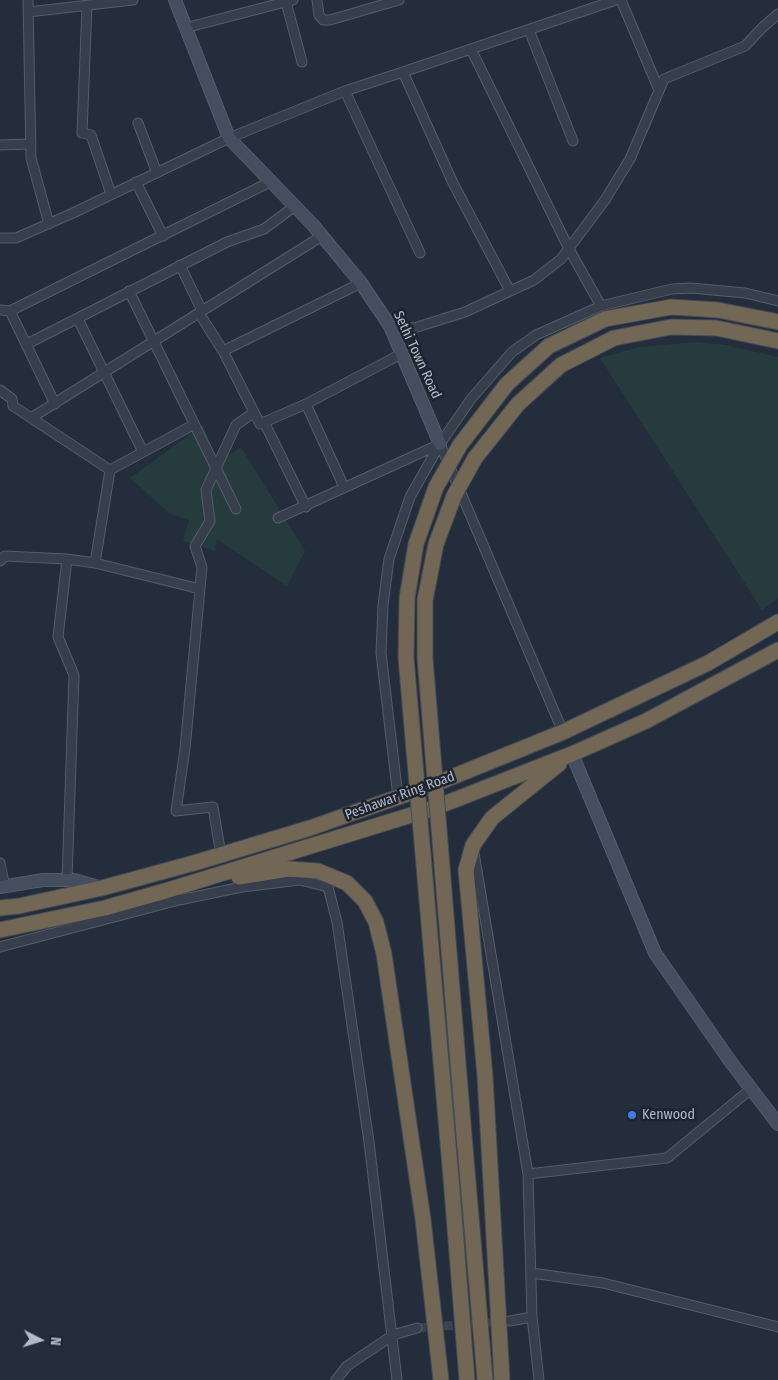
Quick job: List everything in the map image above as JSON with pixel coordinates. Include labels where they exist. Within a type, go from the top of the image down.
[{"type":"highway","points":[[467,1380],[406,658],[407,598],[416,544],[436,487],[460,445],[508,384],[549,346],[605,319],[671,307],[718,310],[778,322]]},
{"type":"highway","points":[[485,1380],[425,658],[425,600],[436,544],[454,496],[475,458],[518,404],[561,365],[614,338],[671,326],[716,328],[778,341]]},
{"type":"highway","name":"Peshawar Ring Road","points":[[0,908],[20,906],[102,888],[221,855],[310,828],[398,797],[563,732],[708,664],[778,622]]},
{"type":"highway","name":"Peshawar Ring Road","points":[[0,930],[105,908],[200,881],[434,808],[572,754],[646,722],[778,650]]},
{"type":"highway","points":[[502,1380],[485,1076],[466,870],[473,845],[492,818],[572,754]]},
{"type":"highway","points":[[200,881],[288,869],[318,871],[347,883],[366,901],[376,922],[384,954],[423,1220],[441,1380]]},
{"type":"street","points":[[28,0],[31,158],[49,224]]},
{"type":"street","points":[[28,12],[77,4],[87,6],[133,0]]},
{"type":"street","name":"Sethi Town Road","points":[[175,0],[229,138],[322,236],[361,283],[390,326],[563,732]]},
{"type":"street","points":[[317,0],[319,15],[323,20],[330,20],[384,2],[399,0]]},
{"type":"street","points":[[0,238],[16,238],[49,224],[229,138],[345,91],[616,0]]},
{"type":"street","points":[[621,0],[660,90]]},
{"type":"street","points":[[185,28],[263,4],[290,1],[302,62]]},
{"type":"street","points":[[87,6],[82,132],[91,135],[112,194]]},
{"type":"street","points":[[390,326],[414,328],[465,312],[534,280],[562,259],[630,159],[664,79],[745,46],[778,14]]},
{"type":"street","points":[[529,30],[573,140]]},
{"type":"street","points":[[471,49],[570,249],[601,306]]},
{"type":"street","points":[[403,72],[453,182],[510,291]]},
{"type":"street","points":[[345,91],[420,253]]},
{"type":"street","points":[[138,123],[157,172]]},
{"type":"street","points":[[0,145],[31,144]]},
{"type":"street","points":[[136,182],[163,236]]},
{"type":"street","points":[[0,310],[10,311],[272,182]]},
{"type":"street","points":[[27,344],[227,242],[264,229],[295,206]]},
{"type":"street","points":[[31,418],[322,236]]},
{"type":"street","points":[[180,266],[201,312],[260,424],[306,404],[403,353]]},
{"type":"street","points":[[223,351],[361,283]]},
{"type":"street","points":[[398,797],[381,653],[383,605],[389,559],[398,525],[410,496],[440,444],[471,399],[512,352],[536,335],[601,306],[672,289],[691,288],[745,293],[778,301]]},
{"type":"street","points":[[129,291],[193,425],[236,509]]},
{"type":"street","points":[[10,311],[55,404]]},
{"type":"street","points":[[78,319],[143,452]]},
{"type":"street","points":[[0,390],[12,399],[13,406],[110,470]]},
{"type":"street","points":[[306,404],[344,487]]},
{"type":"street","points":[[221,855],[213,807],[176,811],[185,749],[202,568],[194,546],[210,521],[206,490],[236,425],[253,413]]},
{"type":"street","points":[[264,422],[306,506]]},
{"type":"street","points":[[110,470],[193,425]]},
{"type":"street","points":[[278,518],[440,444]]},
{"type":"street","points":[[95,563],[110,470]]},
{"type":"street","points":[[0,561],[5,556],[67,559],[95,563],[200,589]]},
{"type":"street","points":[[67,559],[58,637],[74,675],[67,880]]},
{"type":"street","points":[[572,754],[655,953],[778,1124]]},
{"type":"street","points":[[473,845],[528,1174],[532,1317],[539,1380]]},
{"type":"street","points":[[0,863],[3,887],[43,880],[74,880],[102,888]]},
{"type":"street","points":[[0,946],[179,900],[242,887],[300,880],[328,887],[337,922],[370,1142],[397,1380]]},
{"type":"street","points":[[165,891],[179,900]]},
{"type":"street","points":[[528,1174],[667,1158],[752,1089]]},
{"type":"street","points":[[531,1273],[602,1283],[778,1327]]},
{"type":"street","points":[[510,1322],[532,1317]]},
{"type":"street","points":[[336,1380],[347,1366],[393,1334],[417,1328]]},
{"type":"green space","points":[[696,342],[726,345],[778,357],[778,598],[762,610],[600,358],[639,347]]},
{"type":"green space","points":[[203,425],[218,463],[241,447],[305,551],[287,586],[217,539],[215,551],[183,541],[189,520],[170,514],[130,478]]},
{"type":"tunnel","points":[[417,1328],[501,1322]]},
{"type":"place","name":"Kenwood","points":[[632,1115]]}]
